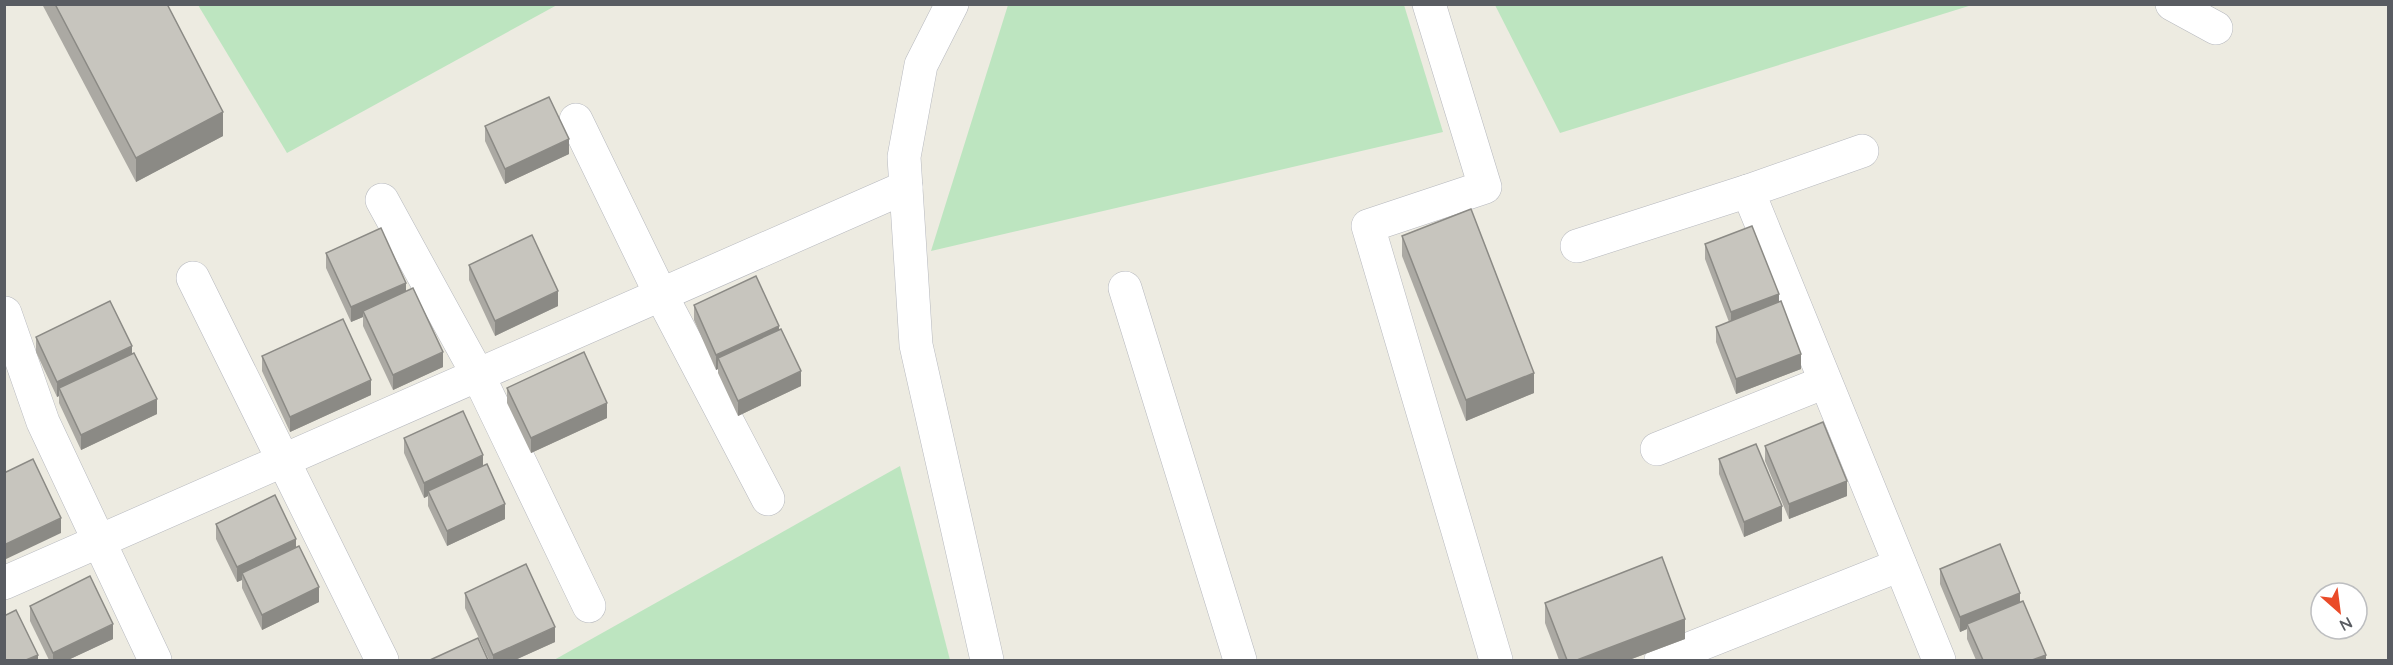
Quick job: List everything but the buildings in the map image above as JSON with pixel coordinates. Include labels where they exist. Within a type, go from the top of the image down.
[{"type":"street","points":[[952,4],[921,65],[904,157],[916,345],[987,660]]},
{"type":"street","points":[[1429,4],[1485,187],[1368,226],[1496,660]]},
{"type":"street","points":[[2172,4],[2216,28]]},
{"type":"street","points":[[576,120],[661,295],[768,499]]},
{"type":"street","points":[[1577,246],[1748,191],[1862,151]]},
{"type":"street","points":[[4,583],[906,187]]},
{"type":"street","points":[[1748,191],[1939,660]]},
{"type":"street","points":[[382,200],[478,375],[589,606]]},
{"type":"street","points":[[193,278],[382,660]]},
{"type":"street","points":[[1125,288],[1240,660]]},
{"type":"street","points":[[5,313],[43,422],[155,660]]},
{"type":"street","points":[[1657,449],[1825,382]]},
{"type":"street","points":[[1679,658],[1900,565]]},
{"type":"green space","points":[[198,5],[557,5],[287,153]]},
{"type":"green space","points":[[1008,5],[1404,5],[1443,132],[931,251]]},
{"type":"green space","points":[[1495,5],[1972,5],[1560,133]]},
{"type":"green space","points":[[900,466],[950,660],[554,660]]}]
